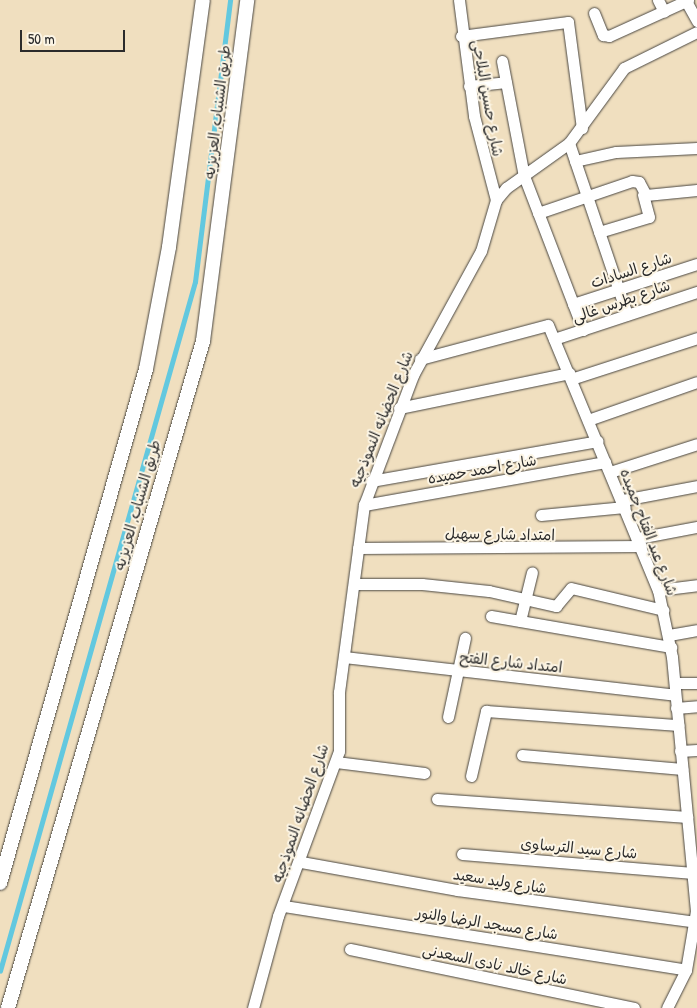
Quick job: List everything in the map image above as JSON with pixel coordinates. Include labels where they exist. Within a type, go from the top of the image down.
[{"type":"street","name":"طريق الشنباب, العزيزيه","points":[[0,883],[146,369],[166,263],[203,0]]},
{"type":"street","name":"طريق الشنباب, العزيزيه","points":[[8,1008],[203,341],[247,0]]},
{"type":"street","name":"شارع حسين البلاحى","points":[[459,0],[461,36],[468,86],[496,200]]},
{"type":"street","points":[[658,0],[664,12]]},
{"type":"street","points":[[594,13],[603,35],[609,36],[687,0],[697,21]]},
{"type":"street","points":[[461,36],[568,22],[582,128]]},
{"type":"street","points":[[496,200],[569,142],[582,128],[624,68],[697,32]]},
{"type":"street","points":[[502,61],[524,176],[583,330]]},
{"type":"street","points":[[468,86],[506,82]]},
{"type":"street","points":[[569,142],[627,314]]},
{"type":"street","points":[[575,161],[616,152],[697,148]]},
{"type":"street","points":[[538,213],[586,194],[632,181],[639,182],[649,217],[599,232]]},
{"type":"street","points":[[643,195],[697,190]]},
{"type":"street","name":"شارع الحضانه النموذجيه","points":[[253,1008],[284,906],[336,762],[344,657],[364,505],[370,481],[420,359],[481,251],[496,200]]},
{"type":"street","name":"شارع السادات","points":[[573,304],[697,264]]},
{"type":"street","name":"شارع بطرس غالى","points":[[554,339],[697,292]]},
{"type":"street","name":"شارع عبد الفتاح حميده","points":[[420,359],[545,324],[554,339],[640,542],[658,590],[669,635],[693,873],[696,927],[686,970],[667,1008]]},
{"type":"street","points":[[399,408],[570,376],[697,338]]},
{"type":"street","points":[[588,420],[697,382]]},
{"type":"street","points":[[370,481],[597,440]]},
{"type":"street","name":"شارع احمد حميده","points":[[364,505],[608,467],[697,444]]},
{"type":"street","points":[[541,515],[624,504],[697,486]]},
{"type":"street","name":"امتداد شارع سهيل","points":[[358,548],[640,542],[697,527]]},
{"type":"street","points":[[520,621],[532,572]]},
{"type":"street","points":[[354,584],[422,584],[560,606],[571,588],[663,610]]},
{"type":"street","points":[[658,590],[697,584]]},
{"type":"street","points":[[491,616],[670,647]]},
{"type":"street","points":[[669,635],[697,630]]},
{"type":"street","points":[[448,717],[466,638]]},
{"type":"street","name":"امتداد شارع الفتح","points":[[344,657],[458,672],[675,689],[697,683]]},
{"type":"street","points":[[676,708],[697,706]]},
{"type":"street","points":[[470,776],[486,711],[678,725]]},
{"type":"street","points":[[680,751],[697,750]]},
{"type":"street","points":[[522,755],[682,769]]},
{"type":"street","points":[[336,762],[424,773]]},
{"type":"street","points":[[437,799],[687,817]]},
{"type":"street","name":"شارع سيد الترساوى","points":[[462,854],[693,873]]},
{"type":"street","name":"شارع وليد سعيد","points":[[301,862],[496,896],[696,927]]},
{"type":"street","name":"شارع مسجد الرضا والنور","points":[[284,906],[686,970]]},
{"type":"street","name":"شارع خالد نادى السعدنى","points":[[350,949],[634,1008]]},
{"type":"waterway","points":[[0,971],[195,282],[230,0]]}]
